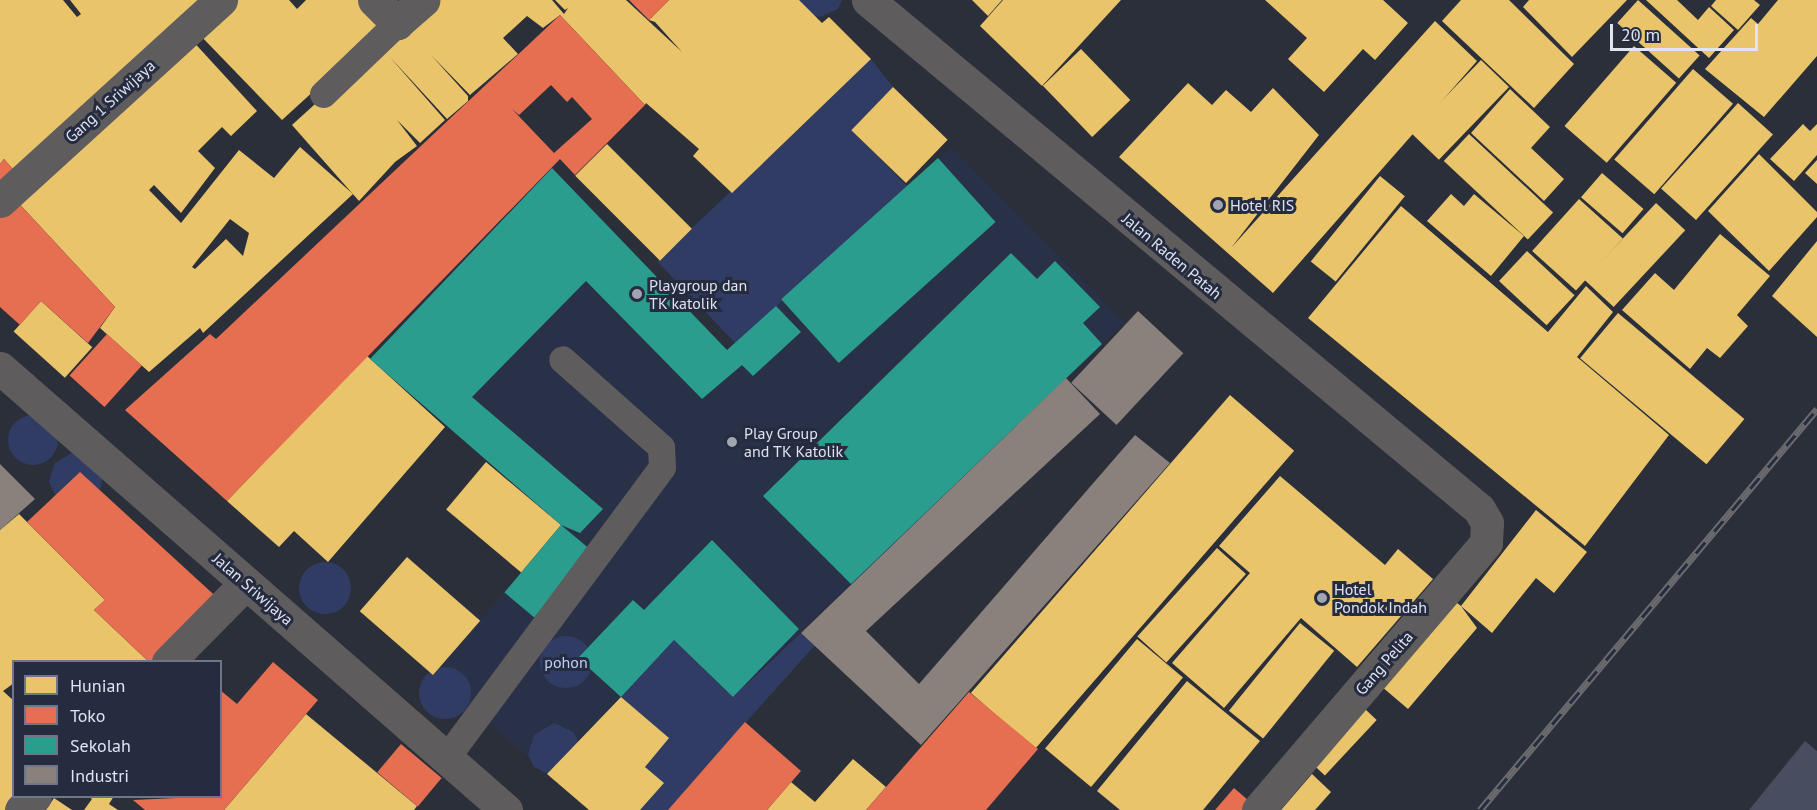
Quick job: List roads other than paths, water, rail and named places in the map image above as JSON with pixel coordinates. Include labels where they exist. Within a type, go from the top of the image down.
[{"type":"street","name":"Gang 1 Sriwijaya","points":[[0,201],[221,0]]},
{"type":"street","points":[[374,0],[397,23],[423,0]]},
{"type":"street","name":"Jalan Raden Patah","points":[[868,0],[1479,509]]},
{"type":"street","name":"Jalan Sriwijaya","points":[[0,368],[506,810]]},
{"type":"street","name":"Gang Pelita","points":[[1258,810],[1486,543],[1487,523],[1479,509]]},
{"type":"street","points":[[170,660],[246,583]]},
{"type":"street","points":[[21,810],[33,798]]},
{"type":"lane","points":[[323,94],[397,23]]},
{"type":"lane","points":[[446,758],[662,466],[660,447],[562,359]]},
{"type":"railway","points":[[1480,810],[1817,409]]},
{"type":"place","name":"Hotel RIS","points":[[1218,205]]},
{"type":"place","name":"Playgroup dan TK katolik","points":[[637,294]]},
{"type":"place","name":"Play Group and TK Katolik","points":[[732,442]]},
{"type":"place","name":"Hotel Pondok Indah","points":[[1322,598]]},
{"type":"park label","name":"pohon","points":[[566,662]]}]
